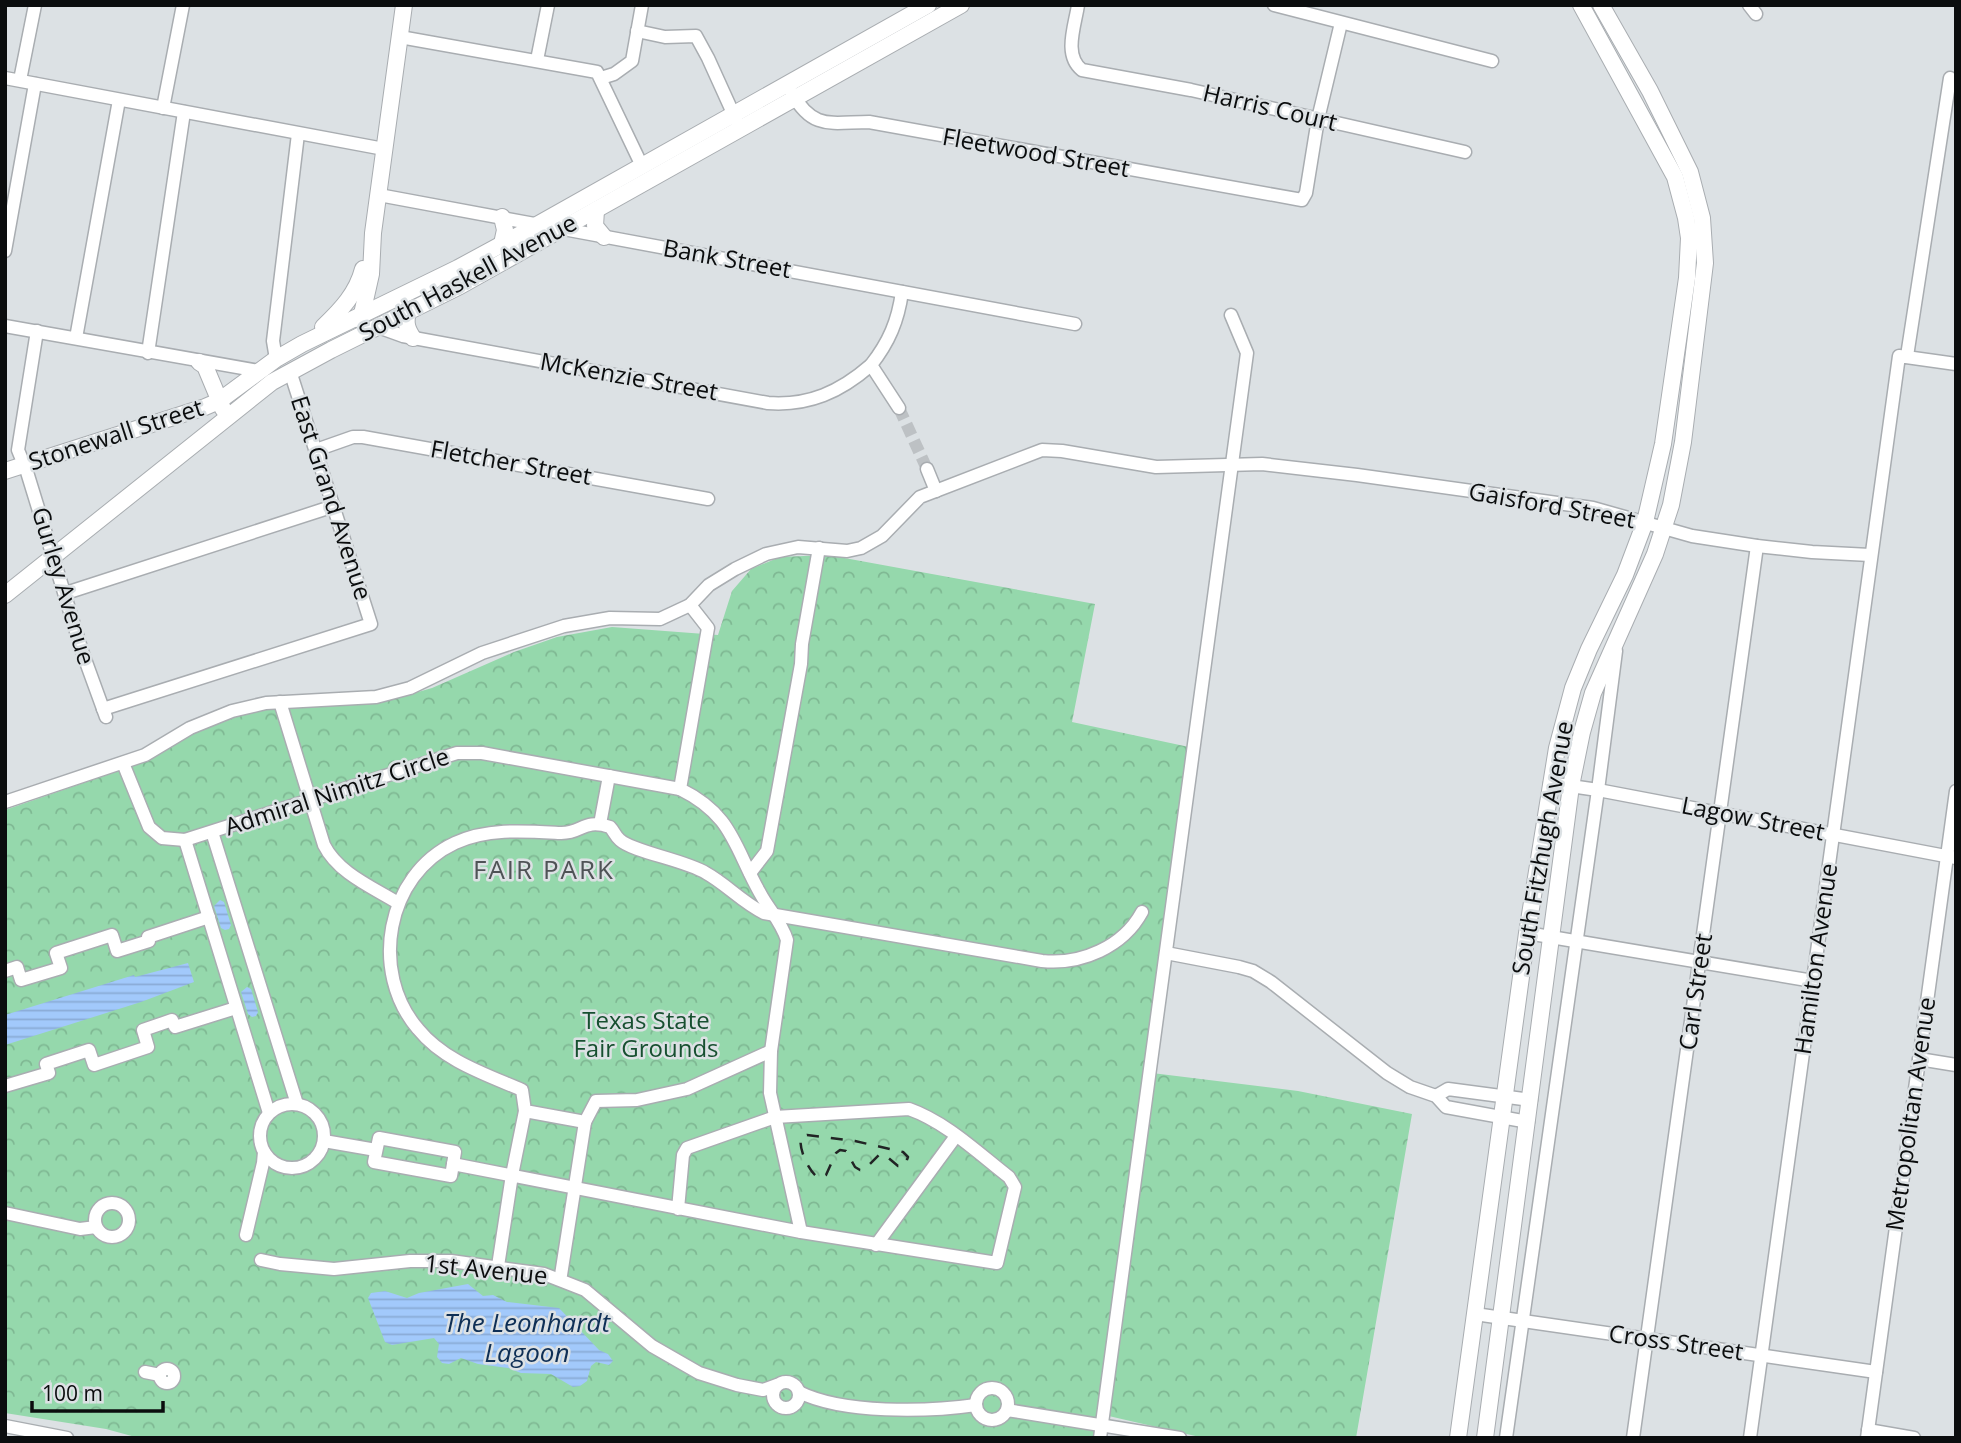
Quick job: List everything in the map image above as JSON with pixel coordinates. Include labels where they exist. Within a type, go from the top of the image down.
[{"type":"main road","points":[[331,350],[351,330],[362,314],[370,274],[373,233],[404,5]]},
{"type":"main road","name":"South Haskell Avenue","points":[[5,595],[253,396],[290,372],[451,290],[596,210],[736,121],[787,83],[928,5]]},
{"type":"main road","name":"South Haskell Avenue","points":[[259,371],[302,344],[502,244],[642,166],[736,121],[795,98],[961,5]]},
{"type":"main road","name":"South Fitzhugh Avenue","points":[[1485,1438],[1571,786],[1593,693],[1665,528],[1677,482],[1705,263],[1702,218],[1697,195],[1675,156],[1634,99],[1581,5]]},
{"type":"main road","name":"South Fitzhugh Avenue","points":[[1458,1438],[1550,783],[1573,688],[1625,575],[1645,522],[1663,444],[1687,278],[1689,238],[1675,156],[1650,91],[1601,5]]},
{"type":"main road","points":[[596,210],[595,226],[604,237]]},
{"type":"main road","points":[[502,217],[506,230],[502,244]]},
{"type":"main road","points":[[302,344],[342,309],[352,295],[361,278],[373,233]]},
{"type":"main road","points":[[370,274],[381,290],[401,295]]},
{"type":"main road","points":[[352,295],[354,304],[362,314],[378,327]]},
{"type":"main road","points":[[408,312],[407,325],[413,338]]},
{"type":"main road","points":[[199,362],[205,366],[227,417]]},
{"type":"main road","name":"Stonewall Street","points":[[5,471],[205,407],[219,401],[259,371]]},
{"type":"street","points":[[20,80],[35,5]]},
{"type":"street","points":[[163,108],[183,5]]},
{"type":"street","points":[[537,60],[548,5]]},
{"type":"street","points":[[601,78],[614,74],[632,61],[642,5]]},
{"type":"street","name":"Harris Court","points":[[1079,5],[1071,49],[1075,65],[1082,70],[1191,90],[1465,152]]},
{"type":"street","points":[[1274,5],[1492,61]]},
{"type":"street","points":[[1318,119],[1341,23]]},
{"type":"street","points":[[637,31],[665,37],[696,36],[736,121]]},
{"type":"street","points":[[400,37],[597,72],[642,166]]},
{"type":"street","points":[[5,78],[384,149]]},
{"type":"street","name":"Hamilton Avenue","points":[[1750,1438],[1870,555],[1950,78]]},
{"type":"street","name":"Fleetwood Street","points":[[787,83],[795,98],[815,119],[829,124],[869,122],[1302,200],[1306,193],[1318,119]]},
{"type":"street","points":[[5,251],[34,84]]},
{"type":"street","points":[[76,338],[119,100]]},
{"type":"street","points":[[148,353],[184,112]]},
{"type":"street","points":[[276,359],[273,341],[298,134]]},
{"type":"street","name":"Bank Street","points":[[379,195],[1075,324]]},
{"type":"street","name":"McKenzie Street","points":[[378,327],[413,338],[780,404],[794,404],[826,396],[842,388],[871,365],[893,332],[902,292]]},
{"type":"street","points":[[1101,1432],[1247,353],[1231,315]]},
{"type":"street","points":[[5,326],[259,371]]},
{"type":"street","name":"Gurley Avenue","points":[[37,331],[18,450],[66,593],[82,651],[105,713]]},
{"type":"street","points":[[1903,356],[1956,364]]},
{"type":"street","points":[[871,365],[899,408]]},
{"type":"street","name":"East Grand Avenue","points":[[105,713],[371,624],[290,372]]},
{"type":"street","name":"Fletcher Street","points":[[316,450],[363,437],[708,499]]},
{"type":"street","name":"Gaisford Street","points":[[5,802],[145,755],[212,718],[248,706],[384,696],[424,682],[482,653],[542,632],[590,620],[660,619],[690,605],[709,585],[758,558],[782,549],[819,548],[847,551],[860,548],[882,536],[920,497],[1042,450],[1156,467],[1262,464],[1357,475],[1594,508],[1692,536],[1812,552],[1870,555]]},
{"type":"street","points":[[5,463],[23,465]]},
{"type":"street","points":[[927,469],[936,491]]},
{"type":"street","points":[[66,593],[334,506]]},
{"type":"street","name":"Carl Street","points":[[1633,1438],[1757,546]]},
{"type":"street","points":[[750,873],[767,851],[819,548]]},
{"type":"street","points":[[690,605],[708,628],[680,789],[707,805],[736,840],[763,900],[783,927],[787,940],[771,1051],[770,1084],[801,1232]]},
{"type":"street","name":"South Fitzhugh Avenue","points":[[1506,1438],[1617,641]]},
{"type":"street","points":[[1184,701],[1199,704]]},
{"type":"street","points":[[280,702],[330,856],[341,868],[398,903]]},
{"type":"street","name":"Admiral Nimitz Circle","points":[[185,840],[444,756],[470,752],[680,789]]},
{"type":"street","points":[[123,763],[149,827],[162,838],[185,840],[269,1113]]},
{"type":"street","points":[[600,824],[609,776]]},
{"type":"street","name":"Lagow Street","points":[[1550,783],[1951,857]]},
{"type":"street","name":"Metropolitan Avenue","points":[[1867,1434],[1919,1059],[1951,857],[1956,791]]},
{"type":"street","points":[[498,1266],[525,1111],[522,1090],[447,1055],[428,1041],[410,1019],[398,993],[392,966],[390,935],[398,903],[416,874],[429,860],[457,842],[507,832],[568,834],[590,823],[600,824],[610,827],[621,841],[684,862],[704,872],[753,908],[776,916],[1056,962],[1081,958],[1111,945],[1134,927],[1142,912]]},
{"type":"street","points":[[212,832],[297,1104]]},
{"type":"street","points":[[5,971],[17,967],[21,980],[61,968],[56,953],[112,934],[117,951],[149,941],[148,937],[209,917]]},
{"type":"street","points":[[1528,933],[1813,981]]},
{"type":"street","points":[[1166,953],[1253,971],[1271,982],[1387,1073],[1410,1087],[1436,1096],[1446,1107],[1528,1122]]},
{"type":"street","points":[[5,1086],[48,1073],[46,1064],[89,1050],[94,1065],[148,1047],[143,1030],[172,1020],[175,1027],[236,1007]]},
{"type":"street","points":[[561,1275],[585,1122],[596,1101],[637,1100],[687,1089],[771,1051]]},
{"type":"street","points":[[1919,1059],[1956,1065]]},
{"type":"street","points":[[1436,1096],[1448,1089],[1531,1100]]},
{"type":"street","points":[[246,1235],[263,1163],[264,1153],[259,1133],[263,1122],[269,1113],[282,1105],[297,1104],[307,1107],[319,1118],[324,1141],[318,1155],[301,1167],[279,1166],[264,1153]]},
{"type":"street","points":[[453,1164],[678,1209],[801,1232],[997,1263],[1014,1187],[1013,1181],[956,1136],[921,1113],[909,1109],[775,1117],[687,1149],[683,1155],[678,1209]]},
{"type":"street","points":[[525,1111],[585,1122]]},
{"type":"street","points":[[876,1245],[956,1136]]},
{"type":"street","points":[[379,1138],[455,1152],[451,1177],[374,1162],[376,1150],[379,1138]]},
{"type":"street","points":[[324,1141],[376,1150]]},
{"type":"street","points":[[5,1213],[80,1229],[96,1227]]},
{"type":"street","name":"1st Avenue","points":[[261,1260],[324,1269],[431,1260],[498,1266],[549,1275],[578,1286],[600,1300],[647,1342],[677,1362],[709,1377],[763,1390]]},
{"type":"street","name":"Cross Street","points":[[1475,1314],[1876,1372]]},
{"type":"street","points":[[145,1372],[160,1375]]},
{"type":"street","points":[[797,1398],[790,1382],[763,1390],[784,1408],[797,1398],[879,1408],[925,1409],[976,1405]]},
{"type":"street","points":[[774,1401],[773,1393],[777,1385]]},
{"type":"street","points":[[992,1387],[1008,1399],[1007,1410],[1000,1418],[989,1420],[980,1415],[976,1405],[978,1395],[992,1387]]},
{"type":"street","points":[[1007,1410],[1101,1432],[1180,1438]]},
{"type":"street","points":[[5,1426],[67,1438]]},
{"type":"street","points":[[1867,1434],[1914,1438]]},
{"type":"green space","name":"Texas State Fair Grounds","points":[[828,555],[1095,604],[1072,722],[1189,747],[1152,1073],[1298,1091],[1412,1114],[1356,1438],[1204,1438],[1100,1414],[1094,1438],[139,1438],[106,1429],[5,1413],[5,810],[150,760],[196,732],[239,716],[273,708],[390,700],[432,688],[514,652],[557,637],[612,627],[718,635],[732,591],[751,569],[780,557]]},
{"type":"water","points":[[220,900],[224,902],[231,925],[225,930],[221,928],[214,906]]},
{"type":"water","points":[[188,963],[194,982],[141,1002],[5,1045],[5,1015],[134,975],[135,977]]},
{"type":"water","points":[[247,987],[251,989],[258,1012],[252,1017],[248,1014],[241,992]]},
{"type":"water","name":"The Leonhardt Lagoon","points":[[468,1284],[483,1296],[493,1295],[507,1302],[559,1308],[613,1361],[609,1365],[596,1362],[591,1366],[587,1381],[573,1387],[551,1374],[521,1373],[461,1358],[449,1364],[442,1363],[437,1357],[439,1344],[434,1338],[392,1345],[385,1342],[368,1298],[371,1293],[385,1291],[407,1298],[419,1293]]},
{"type":"tunnel","points":[[899,408],[927,469]]},
{"type":"railway","points":[[807,1135],[855,1141],[903,1152],[908,1157],[905,1165],[898,1166],[885,1155],[879,1155],[866,1168],[860,1170],[855,1167],[846,1151],[840,1150],[826,1175],[819,1178],[808,1166],[803,1153],[801,1137],[807,1135]]},
{"type":"district","name":"FAIR PARK","points":[[544,870]]}]
